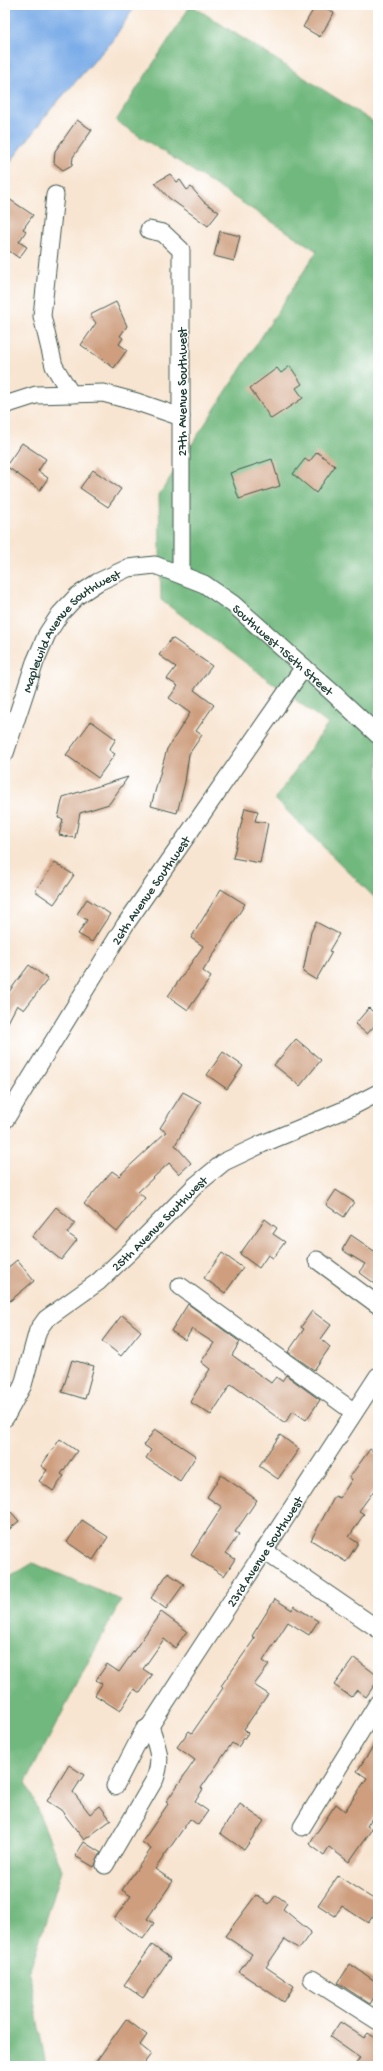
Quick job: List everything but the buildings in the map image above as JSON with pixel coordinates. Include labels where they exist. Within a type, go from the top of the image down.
[{"type":"street","points":[[55,195],[42,316],[54,366],[71,394]]},
{"type":"street","name":"27th Avenue Southwest","points":[[149,230],[163,233],[181,250],[181,574]]},
{"type":"street","points":[[5,405],[36,395],[103,393],[137,402],[181,417]]},
{"type":"street","name":"Maplewild Avenue Southwest","points":[[5,753],[47,634],[60,614],[78,596],[98,582],[128,568],[155,565],[181,574]]},
{"type":"street","name":"Southwest 156th Street","points":[[181,574],[204,584],[233,604],[378,735]]},
{"type":"street","name":"26th Avenue Southwest","points":[[5,1120],[125,925],[304,667]]},
{"type":"street","name":"25th Avenue Southwest","points":[[5,1418],[23,1385],[38,1330],[46,1319],[98,1282],[136,1246],[196,1184],[224,1162],[262,1144],[351,1107],[378,1093]]},
{"type":"street","points":[[317,1260],[378,1305]]},
{"type":"street","points":[[180,1286],[354,1412]]},
{"type":"street","name":"23rd Avenue Southwest","points":[[115,1786],[144,1730],[150,1726],[263,1550],[378,1376]]},
{"type":"street","points":[[263,1550],[378,1629]]},
{"type":"street","points":[[302,1826],[378,1703]]},
{"type":"street","points":[[105,1865],[155,1779],[160,1764],[150,1726]]},
{"type":"street","points":[[312,1979],[378,2021]]},
{"type":"green space","points":[[191,5],[378,125],[378,901],[275,799],[328,724],[161,600],[159,495],[317,251],[116,121]]},
{"type":"green space","points":[[33,1563],[121,1600],[26,1782],[62,1870],[29,1973],[46,2066],[5,2066],[5,1580]]},
{"type":"water","points":[[5,5],[136,5],[112,41],[51,109],[5,169]]}]
